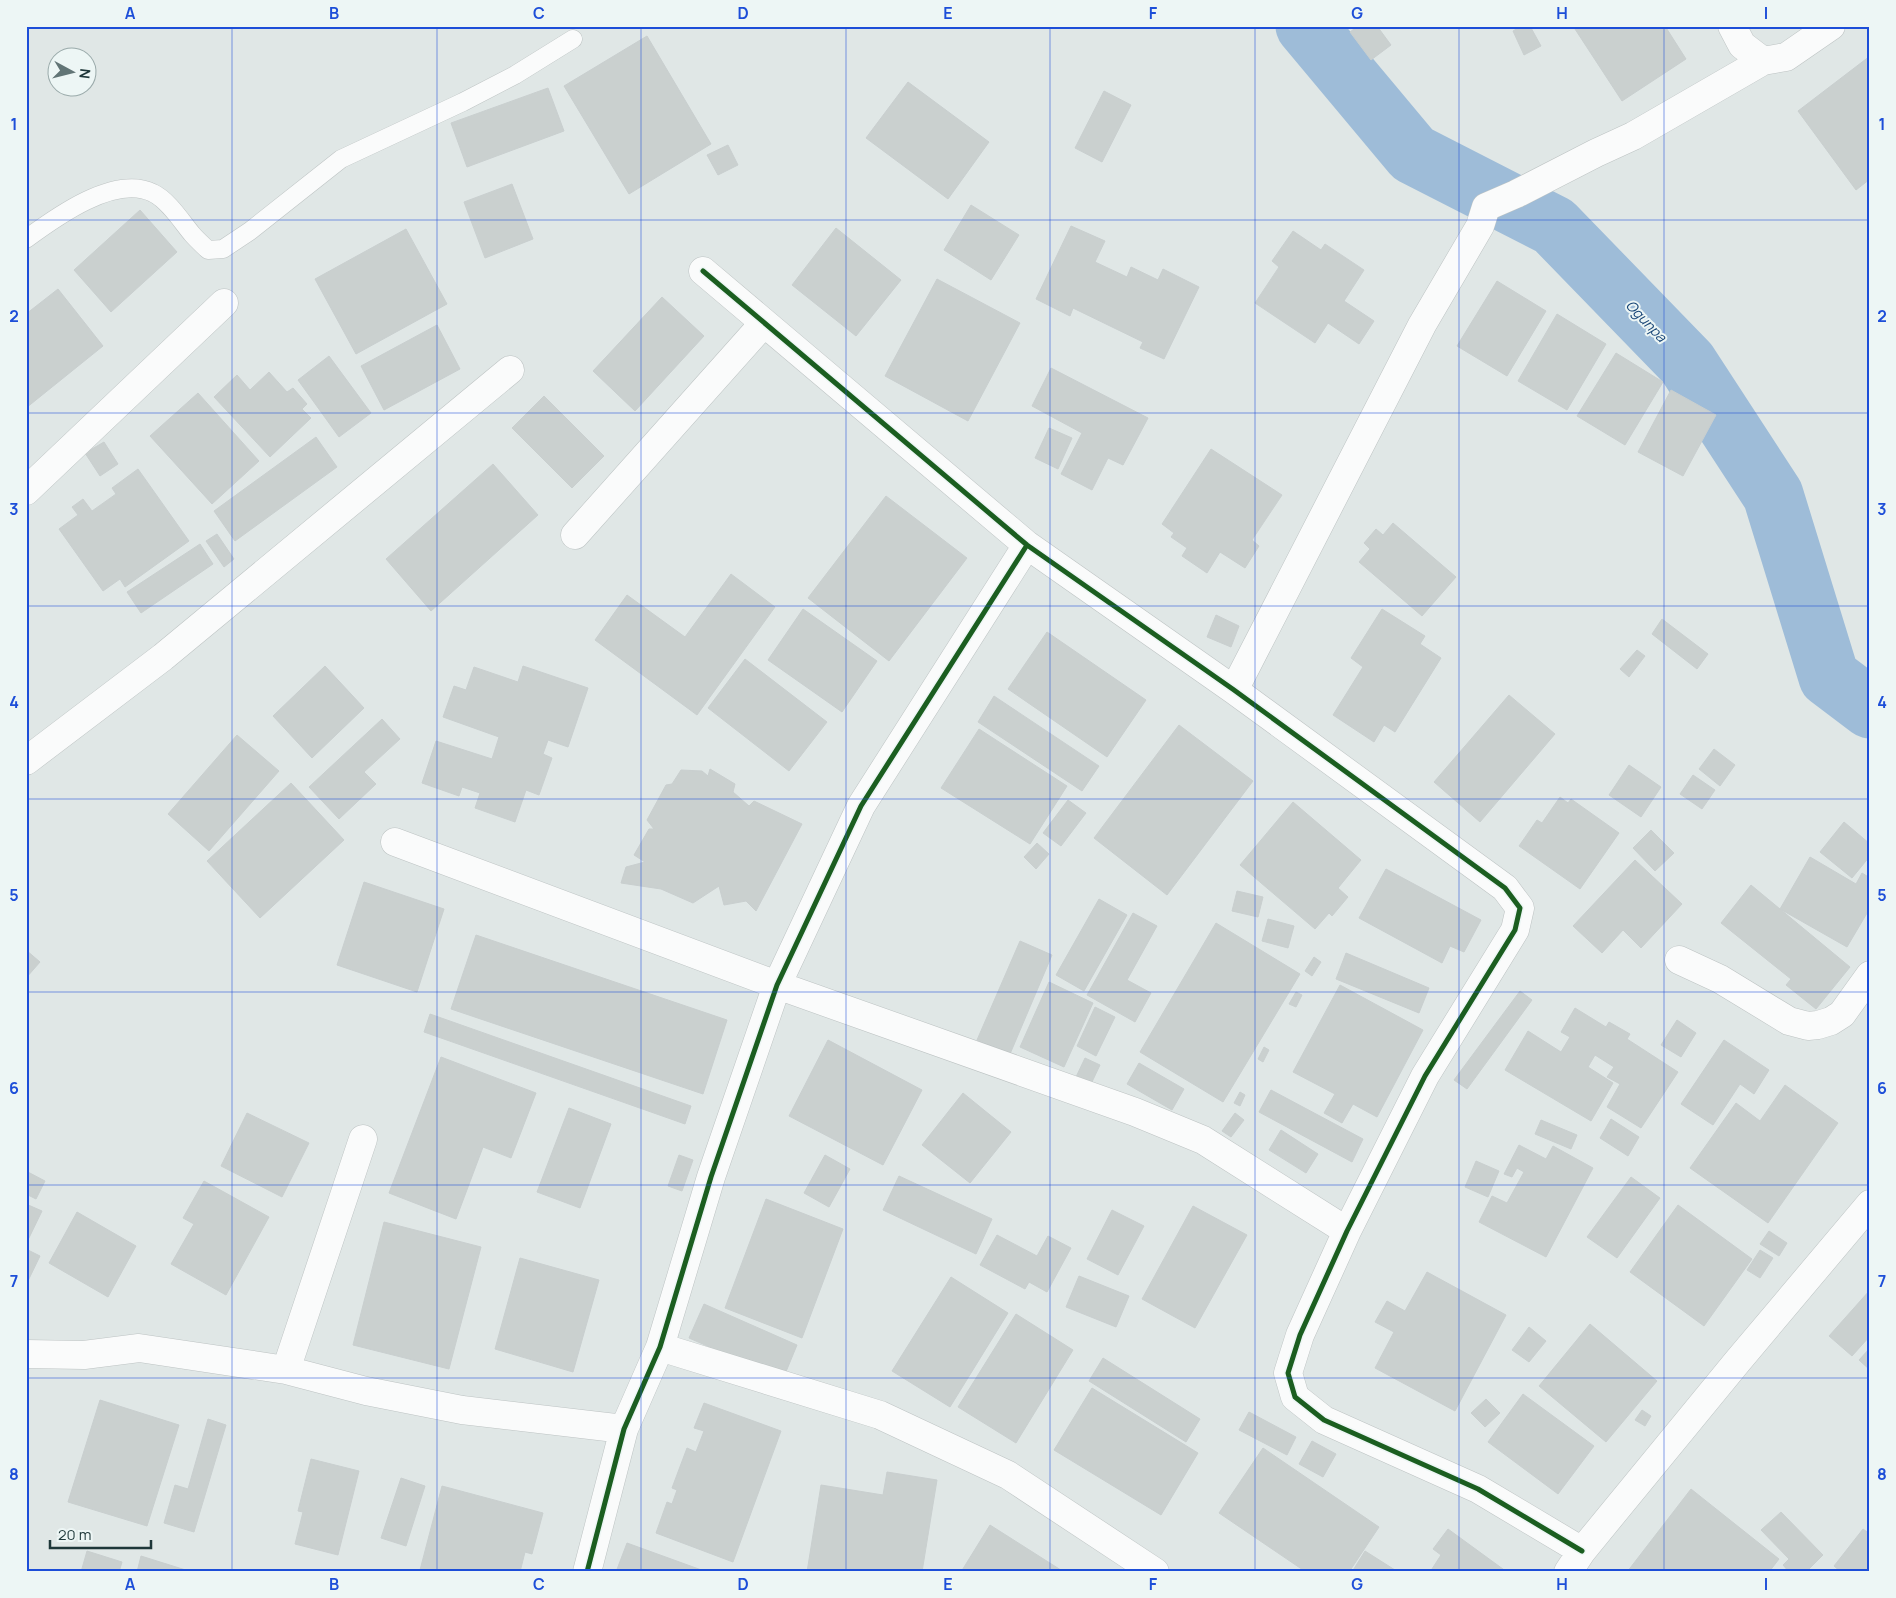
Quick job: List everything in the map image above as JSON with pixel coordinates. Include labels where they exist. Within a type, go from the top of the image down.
[{"type":"street","points":[[1732,26],[1742,45],[1763,61]]},
{"type":"street","points":[[1234,690],[1422,326],[1480,226],[1486,207],[1633,136],[1763,61],[1786,57],[1831,26]]},
{"type":"street","points":[[703,272],[1027,545],[1234,690],[1505,888],[1520,908],[1515,930],[1425,1076],[1347,1231],[1300,1335],[1288,1373],[1295,1397],[1324,1420],[1478,1489],[1575,1562],[1737,1362],[1870,1204]]},
{"type":"street","points":[[26,491],[224,303]]},
{"type":"street","points":[[575,535],[764,323]]},
{"type":"street","points":[[26,761],[163,657],[510,370]]},
{"type":"street","points":[[587,1572],[624,1429],[660,1347],[711,1178],[777,985],[861,806],[1027,545]]},
{"type":"street","points":[[395,842],[777,985],[1134,1112],[1203,1140],[1347,1231]]},
{"type":"street","points":[[1679,960],[1720,980],[1789,1021],[1808,1026],[1831,1021],[1842,1014],[1870,975]]},
{"type":"street","points":[[286,1370],[363,1139]]},
{"type":"street","points":[[660,1347],[880,1415],[1008,1475],[1155,1572]]},
{"type":"street","points":[[26,1354],[84,1356],[138,1348],[286,1370],[366,1391],[462,1410],[624,1429]]},
{"type":"lane","points":[[26,239],[49,222],[104,192],[130,188],[154,193],[176,212],[193,235],[208,250],[223,249],[341,160],[463,102],[515,74],[573,39]]},
{"type":"building","points":[[1358,26],[1377,26],[1391,45],[1371,60],[1350,32]]},
{"type":"building","points":[[1521,26],[1530,26],[1541,46],[1524,55],[1513,31]]},
{"type":"building","points":[[1573,26],[1665,26],[1686,59],[1622,101]]},
{"type":"building","points":[[647,36],[711,144],[629,194],[564,86]]},
{"type":"building","points":[[1870,56],[1870,179],[1856,190],[1798,111]]},
{"type":"building","points":[[908,82],[989,142],[948,199],[866,138]]},
{"type":"building","points":[[548,88],[564,131],[467,167],[451,123]]},
{"type":"building","points":[[1104,91],[1131,105],[1102,162],[1075,148]]},
{"type":"building","points":[[728,145],[738,165],[718,175],[707,155]]},
{"type":"building","points":[[512,184],[533,239],[485,258],[464,202]]},
{"type":"building","points":[[971,205],[1019,235],[991,280],[944,250]]},
{"type":"building","points":[[140,210],[177,252],[111,312],[74,270]]},
{"type":"building","points":[[1071,226],[1105,241],[1095,262],[1127,277],[1131,267],[1158,280],[1163,269],[1199,287],[1164,359],[1140,348],[1143,342],[1073,308],[1070,316],[1036,299]]},
{"type":"building","points":[[836,228],[901,280],[856,336],[792,285]]},
{"type":"building","points":[[406,229],[447,304],[356,354],[315,279]]},
{"type":"building","points":[[1293,231],[1321,250],[1325,244],[1364,270],[1344,301],[1374,321],[1359,344],[1328,323],[1315,343],[1255,303],[1279,267],[1272,261]]},
{"type":"building","points":[[937,279],[1020,323],[968,421],[885,376]]},
{"type":"building","points":[[1497,281],[1546,311],[1507,376],[1457,346]]},
{"type":"building","points":[[58,289],[103,346],[26,408],[26,314]]},
{"type":"building","points":[[662,297],[704,336],[635,411],[593,371]]},
{"type":"building","points":[[1557,314],[1606,344],[1567,410],[1518,381]]},
{"type":"building","points":[[437,325],[460,369],[384,410],[361,366]]},
{"type":"building","points":[[1616,353],[1663,382],[1625,445],[1577,416]]},
{"type":"building","points":[[329,356],[371,413],[339,437],[298,380]]},
{"type":"building","points":[[1051,368],[1148,418],[1123,465],[1108,458],[1092,490],[1061,474],[1082,433],[1032,406]]},
{"type":"building","points":[[269,372],[287,392],[293,388],[307,404],[302,409],[311,418],[270,457],[214,397],[237,375],[250,390]]},
{"type":"building","points":[[1671,390],[1716,415],[1683,476],[1638,452]]},
{"type":"building","points":[[198,393],[259,461],[212,504],[150,436]]},
{"type":"building","points":[[544,396],[604,456],[572,488],[512,428]]},
{"type":"building","points":[[1049,428],[1072,438],[1058,469],[1035,458]]},
{"type":"building","points":[[316,437],[337,467],[235,541],[214,511]]},
{"type":"building","points":[[104,442],[118,464],[100,476],[85,453]]},
{"type":"building","points":[[1211,449],[1282,495],[1252,540],[1259,546],[1245,568],[1220,552],[1207,573],[1182,556],[1187,548],[1171,537],[1174,533],[1162,524]]},
{"type":"building","points":[[493,464],[538,515],[431,611],[386,559]]},
{"type":"building","points":[[138,469],[189,541],[125,587],[120,579],[103,591],[59,529],[78,515],[72,507],[83,499],[92,511],[116,494],[112,488]]},
{"type":"building","points":[[886,496],[967,558],[889,661],[808,598]]},
{"type":"building","points":[[1393,523],[1456,577],[1422,616],[1359,562],[1370,549],[1364,543],[1376,529],[1383,535]]},
{"type":"building","points":[[217,534],[234,559],[224,567],[206,541]]},
{"type":"building","points":[[200,544],[213,564],[141,613],[127,592]]},
{"type":"building","points":[[731,574],[775,607],[697,715],[595,640],[627,595],[685,637]]},
{"type":"building","points":[[803,609],[877,661],[842,712],[768,660]]},
{"type":"building","points":[[1382,609],[1425,636],[1420,644],[1441,658],[1395,732],[1384,725],[1374,742],[1333,715],[1363,667],[1351,658]]},
{"type":"building","points":[[1216,615],[1239,626],[1231,647],[1207,637]]},
{"type":"building","points":[[1662,619],[1708,654],[1697,669],[1652,634]]},
{"type":"building","points":[[1047,632],[1146,700],[1107,757],[1008,689]]},
{"type":"building","points":[[1637,650],[1645,656],[1629,677],[1620,669]]},
{"type":"building","points":[[745,659],[827,722],[789,771],[708,708]]},
{"type":"building","points":[[325,666],[364,708],[312,758],[273,716]]},
{"type":"building","points":[[523,666],[588,688],[568,747],[548,740],[543,754],[552,758],[539,795],[526,790],[515,822],[475,808],[480,793],[462,787],[459,796],[422,783],[436,741],[492,759],[499,737],[443,717],[454,686],[466,690],[474,667],[518,682]]},
{"type":"building","points":[[1509,695],[1555,734],[1480,822],[1434,782]]},
{"type":"building","points":[[994,696],[1099,766],[1082,791],[978,722]]},
{"type":"building","points":[[382,719],[400,739],[364,772],[376,784],[339,819],[309,787]]},
{"type":"building","points":[[1179,725],[1253,781],[1167,895],[1094,838]]},
{"type":"building","points":[[979,729],[1067,786],[1030,844],[941,788]]},
{"type":"building","points":[[237,735],[279,771],[209,851],[168,814]]},
{"type":"building","points":[[1714,749],[1735,765],[1720,786],[1699,769]]},
{"type":"building","points":[[1629,765],[1661,787],[1641,817],[1609,795]]},
{"type":"building","points":[[710,769],[735,784],[733,792],[749,806],[754,801],[802,824],[756,911],[746,901],[724,905],[719,886],[693,903],[661,889],[621,883],[626,867],[645,862],[634,855],[649,829],[654,829],[647,820],[666,785],[672,784],[681,770],[702,771],[708,776]]},
{"type":"building","points":[[1693,775],[1715,790],[1702,809],[1680,794]]},
{"type":"building","points":[[291,783],[344,840],[260,918],[207,861]]},
{"type":"building","points":[[1560,797],[1568,803],[1571,799],[1619,833],[1580,889],[1519,846],[1537,820],[1542,823]]},
{"type":"building","points":[[1068,800],[1086,813],[1061,846],[1043,833]]},
{"type":"building","points":[[1293,802],[1361,860],[1338,888],[1348,897],[1332,916],[1329,913],[1315,929],[1240,865]]},
{"type":"building","points":[[1844,822],[1870,844],[1870,856],[1852,878],[1820,852]]},
{"type":"building","points":[[1651,830],[1674,853],[1655,871],[1633,848]]},
{"type":"building","points":[[1037,843],[1049,854],[1036,869],[1024,857]]},
{"type":"building","points":[[1810,857],[1856,884],[1862,873],[1870,878],[1870,908],[1847,947],[1780,909]]},
{"type":"building","points":[[1635,860],[1682,904],[1641,948],[1623,930],[1602,953],[1573,926]]},
{"type":"building","points":[[1386,869],[1481,920],[1464,952],[1450,946],[1442,963],[1359,918]]},
{"type":"building","points":[[364,882],[444,909],[417,992],[337,965]]},
{"type":"building","points":[[1751,885],[1850,967],[1816,1009],[1786,985],[1791,979],[1721,923]]},
{"type":"building","points":[[1237,891],[1263,897],[1258,917],[1232,911]]},
{"type":"building","points":[[1099,899],[1127,915],[1084,991],[1056,975]]},
{"type":"building","points":[[1133,913],[1157,926],[1127,980],[1151,993],[1135,1022],[1087,995]]},
{"type":"building","points":[[1268,919],[1294,926],[1288,948],[1262,941]]},
{"type":"building","points":[[1216,923],[1300,974],[1223,1102],[1140,1052]]},
{"type":"building","points":[[476,935],[727,1020],[703,1094],[451,1009]]},
{"type":"building","points":[[1020,941],[1052,955],[1010,1054],[977,1040]]},
{"type":"building","points":[[26,950],[40,962],[26,978]]},
{"type":"building","points":[[1346,953],[1429,988],[1419,1013],[1336,979]]},
{"type":"building","points":[[1314,957],[1321,962],[1312,976],[1305,971]]},
{"type":"building","points":[[1049,982],[1093,1003],[1064,1067],[1020,1047]]},
{"type":"building","points":[[1340,985],[1423,1030],[1377,1117],[1353,1104],[1342,1123],[1324,1113],[1335,1094],[1293,1072]]},
{"type":"building","points":[[1520,991],[1532,1000],[1467,1089],[1454,1080]]},
{"type":"building","points":[[1296,992],[1302,995],[1296,1007],[1289,1004]]},
{"type":"building","points":[[1095,1007],[1115,1017],[1096,1056],[1077,1046]]},
{"type":"building","points":[[1575,1008],[1606,1027],[1609,1022],[1630,1034],[1627,1039],[1678,1072],[1641,1128],[1607,1107],[1620,1084],[1607,1077],[1614,1067],[1595,1055],[1588,1067],[1613,1083],[1591,1121],[1505,1070],[1528,1031],[1561,1052],[1570,1037],[1561,1032]]},
{"type":"building","points":[[430,1014],[691,1106],[685,1124],[424,1032]]},
{"type":"building","points":[[1677,1020],[1696,1033],[1681,1057],[1661,1045]]},
{"type":"building","points":[[828,1040],[922,1090],[883,1165],[789,1116]]},
{"type":"building","points":[[1724,1040],[1769,1070],[1754,1094],[1740,1084],[1713,1125],[1681,1104]]},
{"type":"building","points":[[1264,1047],[1269,1050],[1263,1062],[1258,1059]]},
{"type":"building","points":[[441,1057],[536,1093],[511,1158],[483,1147],[456,1219],[389,1193]]},
{"type":"building","points":[[1085,1058],[1100,1065],[1091,1084],[1076,1077]]},
{"type":"building","points":[[1139,1063],[1184,1089],[1172,1110],[1127,1084]]},
{"type":"building","points":[[1785,1085],[1838,1123],[1768,1223],[1690,1168],[1736,1103],[1760,1121]]},
{"type":"building","points":[[1271,1090],[1363,1139],[1352,1162],[1259,1112]]},
{"type":"building","points":[[1240,1092],[1245,1095],[1240,1106],[1234,1103]]},
{"type":"building","points":[[963,1093],[1011,1132],[970,1183],[922,1145]]},
{"type":"building","points":[[569,1108],[611,1124],[580,1208],[537,1192]]},
{"type":"building","points":[[247,1113],[309,1143],[282,1197],[221,1166]]},
{"type":"building","points":[[1235,1113],[1244,1120],[1231,1137],[1222,1131]]},
{"type":"building","points":[[1611,1119],[1639,1137],[1628,1156],[1600,1138]]},
{"type":"building","points":[[1541,1120],[1577,1135],[1571,1149],[1535,1134]]},
{"type":"building","points":[[1281,1130],[1318,1154],[1306,1173],[1269,1150]]},
{"type":"building","points":[[1519,1145],[1546,1159],[1553,1146],[1593,1168],[1546,1257],[1479,1222],[1492,1196],[1507,1203],[1524,1172],[1517,1168],[1512,1177],[1504,1174]]},
{"type":"building","points":[[679,1155],[693,1160],[682,1191],[668,1186]]},
{"type":"building","points":[[825,1155],[850,1169],[829,1207],[804,1193]]},
{"type":"building","points":[[1476,1161],[1499,1171],[1488,1197],[1465,1187]]},
{"type":"building","points":[[26,1171],[45,1181],[36,1199],[26,1194]]},
{"type":"building","points":[[899,1176],[992,1219],[976,1254],[883,1210]]},
{"type":"building","points":[[1631,1177],[1660,1198],[1617,1258],[1587,1237]]},
{"type":"building","points":[[204,1181],[269,1217],[226,1295],[171,1264],[194,1224],[183,1218]]},
{"type":"building","points":[[766,1199],[843,1229],[802,1338],[725,1308]]},
{"type":"building","points":[[26,1204],[42,1211],[26,1244]]},
{"type":"building","points":[[1678,1205],[1752,1259],[1704,1326],[1630,1272]]},
{"type":"building","points":[[1193,1206],[1247,1235],[1195,1328],[1142,1299]]},
{"type":"building","points":[[1112,1210],[1144,1226],[1118,1275],[1087,1259]]},
{"type":"building","points":[[77,1212],[136,1246],[108,1297],[49,1263]]},
{"type":"building","points":[[384,1222],[481,1247],[449,1369],[353,1345]]},
{"type":"building","points":[[1769,1231],[1787,1243],[1779,1256],[1760,1244]]},
{"type":"building","points":[[997,1235],[1037,1256],[1048,1236],[1071,1248],[1047,1292],[1029,1282],[1025,1289],[980,1265]]},
{"type":"building","points":[[26,1249],[40,1256],[26,1285]]},
{"type":"building","points":[[1760,1250],[1773,1258],[1760,1278],[1747,1270]]},
{"type":"building","points":[[520,1258],[599,1280],[573,1372],[495,1349]]},
{"type":"building","points":[[1427,1272],[1506,1315],[1455,1411],[1375,1368],[1394,1332],[1375,1322],[1387,1301],[1405,1311]]},
{"type":"building","points":[[1079,1276],[1129,1296],[1116,1327],[1066,1307]]},
{"type":"building","points":[[951,1277],[1008,1313],[950,1407],[892,1371]]},
{"type":"building","points":[[1870,1290],[1870,1336],[1852,1356],[1829,1336]]},
{"type":"building","points":[[704,1304],[797,1345],[783,1379],[689,1338]]},
{"type":"building","points":[[1016,1314],[1073,1350],[1016,1443],[958,1407]]},
{"type":"building","points":[[1590,1324],[1657,1381],[1606,1442],[1539,1386]]},
{"type":"building","points":[[1529,1327],[1546,1341],[1529,1362],[1512,1350]]},
{"type":"building","points":[[1870,1348],[1870,1370],[1859,1360]]},
{"type":"building","points":[[1103,1358],[1200,1419],[1186,1442],[1089,1381]]},
{"type":"building","points":[[1092,1388],[1198,1453],[1161,1515],[1054,1450]]},
{"type":"building","points":[[1523,1394],[1594,1446],[1558,1494],[1488,1442]]},
{"type":"building","points":[[1486,1399],[1500,1413],[1485,1427],[1471,1413]]},
{"type":"building","points":[[100,1400],[179,1425],[147,1526],[68,1502]]},
{"type":"building","points":[[704,1403],[781,1431],[733,1562],[656,1533],[667,1502],[672,1504],[677,1490],[672,1488],[687,1448],[696,1452],[704,1431],[694,1428]]},
{"type":"building","points":[[1642,1410],[1651,1416],[1645,1426],[1635,1420]]},
{"type":"building","points":[[1249,1412],[1296,1437],[1287,1455],[1239,1430]]},
{"type":"building","points":[[208,1419],[226,1425],[194,1532],[164,1523],[175,1485],[188,1489]]},
{"type":"building","points":[[1312,1441],[1336,1454],[1323,1477],[1299,1464]]},
{"type":"building","points":[[1263,1448],[1379,1527],[1349,1572],[1306,1572],[1219,1513]]},
{"type":"building","points":[[311,1459],[359,1471],[338,1555],[295,1544],[303,1512],[298,1511]]},
{"type":"building","points":[[887,1472],[937,1480],[922,1572],[807,1572],[821,1485],[883,1495]]},
{"type":"building","points":[[401,1478],[425,1486],[406,1546],[381,1538]]},
{"type":"building","points":[[442,1486],[543,1513],[532,1554],[525,1552],[520,1572],[428,1572],[420,1570]]},
{"type":"building","points":[[1691,1489],[1779,1559],[1769,1572],[1627,1572]]},
{"type":"building","points":[[1781,1512],[1823,1555],[1806,1572],[1789,1572],[1783,1565],[1789,1559],[1761,1530]]},
{"type":"building","points":[[990,1525],[1064,1572],[961,1572]]},
{"type":"building","points":[[1448,1529],[1507,1572],[1430,1572],[1441,1555],[1433,1549]]},
{"type":"building","points":[[1863,1529],[1870,1534],[1870,1572],[1841,1572],[1834,1566]]},
{"type":"building","points":[[627,1543],[707,1572],[616,1572]]},
{"type":"building","points":[[87,1551],[122,1562],[119,1572],[81,1572]]},
{"type":"building","points":[[1365,1551],[1395,1570],[1394,1572],[1352,1572]]},
{"type":"building","points":[[141,1556],[192,1572],[137,1572]]},
{"type":"waterway","name":"Ogunpa","points":[[1306,26],[1413,154],[1554,226],[1687,363],[1773,495],[1829,677],[1870,708]]},
{"type":"cycle path","points":[[703,271],[1027,545],[1234,690],[1505,888],[1520,908],[1515,930],[1425,1076],[1347,1231],[1300,1335],[1288,1373],[1295,1397],[1324,1420],[1478,1489],[1582,1551]]},
{"type":"cycle path","points":[[587,1572],[624,1429],[660,1347],[711,1177],[777,985],[861,806],[1027,545]]}]
